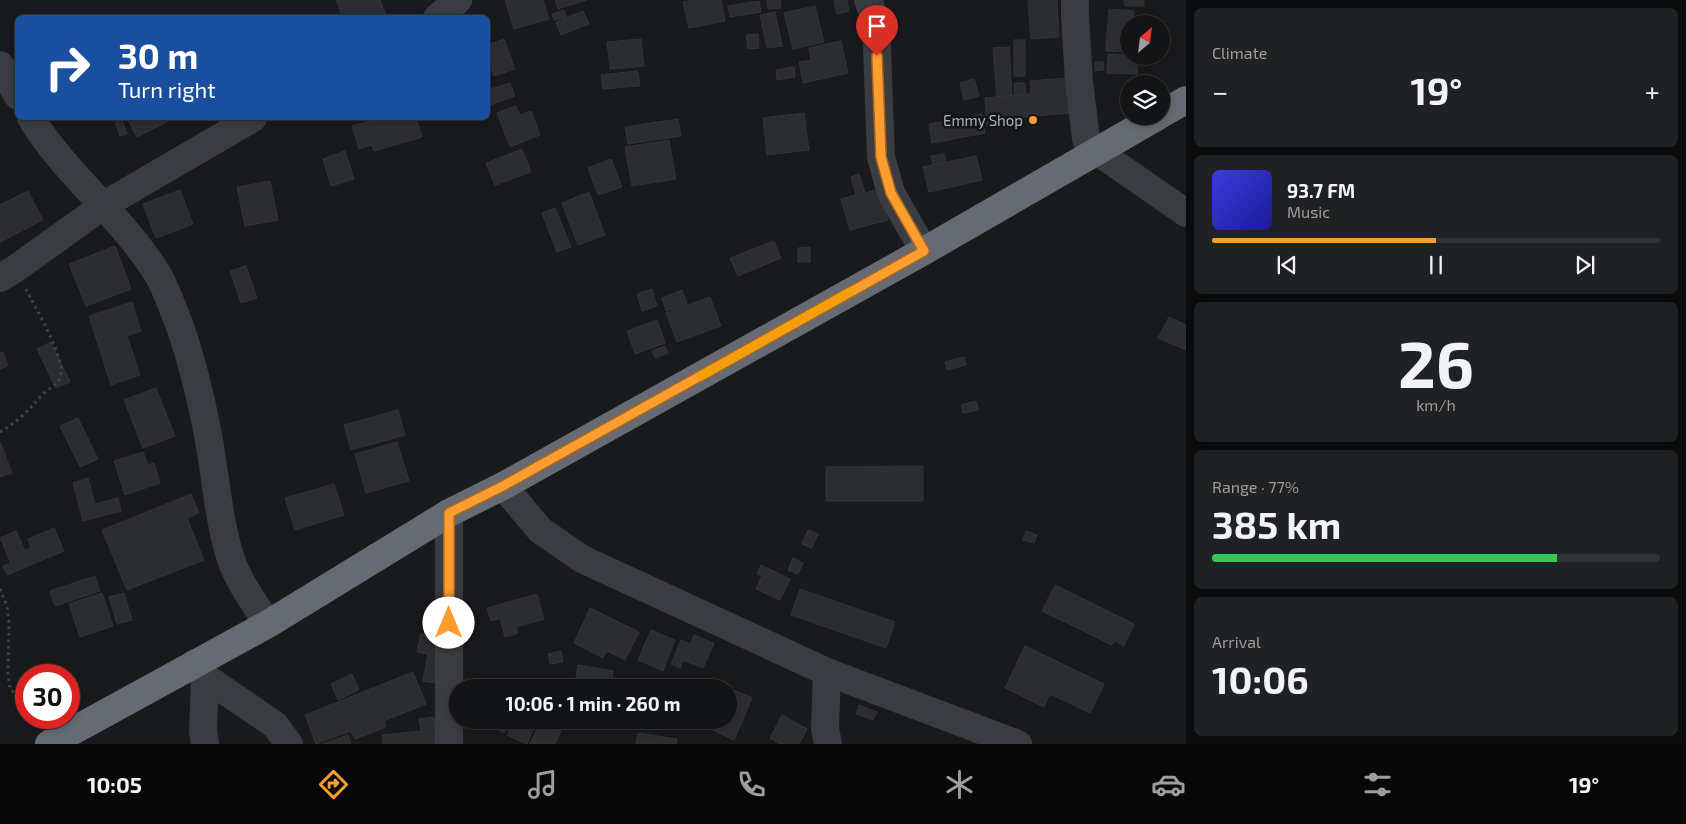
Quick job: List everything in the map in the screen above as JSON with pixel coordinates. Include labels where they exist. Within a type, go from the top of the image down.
[{"type":"highway","points":[[1170,109],[1186,100]]},
{"type":"highway","points":[[49,744],[200,670],[268,624],[449,513],[503,486],[924,251],[1143,125]]},
{"type":"street","points":[[440,15],[458,0]]},
{"type":"street","points":[[868,0],[876,21],[881,157],[891,193],[924,251]]},
{"type":"street","points":[[1076,0],[1075,17],[1079,81],[1086,139],[1098,152],[1186,213]]},
{"type":"street","points":[[0,65],[15,91]]},
{"type":"street","points":[[32,120],[67,168],[104,205],[159,275],[182,332],[199,391],[224,536],[233,564],[268,624]]},
{"type":"street","points":[[8,273],[104,205],[250,120]]},
{"type":"street","points":[[503,486],[540,530],[582,559],[827,672],[1018,744]]},
{"type":"street","points":[[449,513],[449,744]]},
{"type":"street","points":[[200,670],[205,744]]},
{"type":"street","points":[[200,670],[275,725],[290,744]]},
{"type":"street","points":[[827,672],[825,728],[828,744]]},
{"type":"path","points":[[0,432],[24,416],[45,392],[59,380],[62,370],[56,347],[8,273]]},
{"type":"path","points":[[0,590],[7,606],[9,623],[8,675],[10,688],[15,694]]},
{"type":"building","points":[[336,0],[380,0],[386,15],[342,15]]},
{"type":"building","points":[[505,0],[543,0],[549,19],[514,29]]},
{"type":"building","points":[[555,0],[586,0],[558,9]]},
{"type":"building","points":[[692,0],[721,0],[725,21],[689,28],[683,2]]},
{"type":"building","points":[[767,0],[780,0],[781,8],[768,9]]},
{"type":"building","points":[[847,0],[849,11],[837,14],[834,1]]},
{"type":"building","points":[[1028,0],[1057,0],[1059,37],[1031,39]]},
{"type":"building","points":[[1124,0],[1144,0],[1144,6],[1125,6]]},
{"type":"building","points":[[759,1],[761,12],[730,17],[728,6]]},
{"type":"building","points":[[815,6],[824,42],[793,49],[784,13]]},
{"type":"building","points":[[1109,9],[1134,11],[1134,15],[1120,15],[1120,52],[1106,51]]},
{"type":"building","points":[[564,10],[566,17],[554,20],[552,14]]},
{"type":"building","points":[[583,11],[589,24],[561,35],[556,22]]},
{"type":"building","points":[[775,12],[782,46],[767,48],[760,15]]},
{"type":"building","points":[[758,34],[759,48],[748,49],[746,35]]},
{"type":"building","points":[[504,39],[515,69],[494,76],[490,65],[490,44]]},
{"type":"building","points":[[641,39],[644,66],[610,69],[607,42]]},
{"type":"building","points":[[1014,40],[1025,40],[1025,76],[1014,76]]},
{"type":"building","points":[[841,41],[848,73],[803,83],[799,62],[811,60],[809,48]]},
{"type":"building","points":[[1009,47],[1013,110],[998,111],[993,48]]},
{"type":"building","points":[[1108,54],[1120,55],[1120,65],[1137,65],[1137,74],[1107,73]]},
{"type":"building","points":[[1095,62],[1103,62],[1104,70],[1095,71]]},
{"type":"building","points":[[794,67],[795,77],[777,80],[776,70]]},
{"type":"building","points":[[638,71],[640,86],[603,89],[601,75]]},
{"type":"building","points":[[1068,78],[1072,113],[996,119],[996,125],[987,126],[985,98],[1031,94],[1030,81]]},
{"type":"building","points":[[974,79],[979,96],[964,100],[960,83]]},
{"type":"building","points":[[510,83],[515,96],[490,105],[490,86],[491,89]]},
{"type":"building","points":[[1014,83],[1025,83],[1026,95],[1015,95]]},
{"type":"building","points":[[516,106],[520,115],[531,111],[540,135],[510,147],[497,113]]},
{"type":"building","points":[[804,113],[809,150],[767,155],[763,118]]},
{"type":"building","points":[[982,114],[985,133],[932,143],[929,124]]},
{"type":"building","points":[[678,119],[681,136],[628,144],[625,127]]},
{"type":"building","points":[[122,120],[127,134],[120,136],[115,122]]},
{"type":"building","points":[[128,120],[169,121],[137,137]]},
{"type":"building","points":[[373,120],[417,120],[422,137],[374,151],[372,145],[359,149],[352,126]]},
{"type":"building","points":[[669,140],[676,179],[632,186],[625,147]]},
{"type":"building","points":[[522,149],[531,172],[495,185],[486,163]]},
{"type":"building","points":[[345,151],[354,179],[331,186],[323,159]]},
{"type":"building","points":[[944,154],[948,171],[935,174],[931,156]]},
{"type":"building","points":[[976,156],[982,180],[929,192],[923,167]]},
{"type":"building","points":[[611,159],[622,187],[598,195],[588,168]]},
{"type":"building","points":[[859,174],[865,193],[879,189],[888,220],[850,230],[841,199],[856,195],[851,177]]},
{"type":"building","points":[[270,181],[278,220],[245,226],[237,187]]},
{"type":"building","points":[[180,190],[193,224],[156,238],[143,204]]},
{"type":"building","points":[[28,191],[43,220],[0,242],[0,205]]},
{"type":"building","points":[[589,192],[605,235],[578,245],[562,203]]},
{"type":"building","points":[[555,208],[571,247],[557,252],[542,213]]},
{"type":"building","points":[[774,241],[781,258],[738,276],[730,258]]},
{"type":"building","points":[[115,246],[131,289],[86,306],[69,264]]},
{"type":"building","points":[[810,247],[810,262],[798,262],[798,248]]},
{"type":"building","points":[[246,266],[257,298],[241,303],[230,271]]},
{"type":"building","points":[[652,289],[657,306],[642,311],[637,294]]},
{"type":"building","points":[[682,290],[687,304],[666,311],[662,298]]},
{"type":"building","points":[[710,297],[721,326],[677,342],[666,313]]},
{"type":"building","points":[[132,302],[141,331],[127,336],[140,375],[111,385],[89,316]]},
{"type":"building","points":[[1169,317],[1186,325],[1186,350],[1158,338]]},
{"type":"building","points":[[657,320],[665,343],[635,354],[627,331]]},
{"type":"building","points":[[51,342],[70,382],[56,388],[37,349]]},
{"type":"building","points":[[665,346],[668,353],[655,358],[652,351]]},
{"type":"building","points":[[3,352],[8,366],[0,369],[0,353]]},
{"type":"building","points":[[964,357],[966,365],[947,370],[945,362]]},
{"type":"building","points":[[156,388],[175,436],[143,448],[124,400]]},
{"type":"building","points":[[976,401],[979,410],[963,413],[961,405]]},
{"type":"building","points":[[398,410],[405,435],[351,450],[344,425]]},
{"type":"building","points":[[78,418],[98,459],[80,467],[60,426]]},
{"type":"building","points":[[0,442],[12,473],[0,477]]},
{"type":"building","points":[[397,442],[409,481],[366,493],[355,454]]},
{"type":"building","points":[[143,452],[148,465],[154,463],[160,483],[125,495],[114,461]]},
{"type":"building","points":[[923,466],[923,501],[826,501],[826,467]]},
{"type":"building","points":[[88,478],[95,504],[118,498],[121,511],[83,521],[73,483]]},
{"type":"building","points":[[334,484],[344,515],[295,530],[285,498]]},
{"type":"building","points":[[191,494],[199,513],[187,518],[204,560],[127,590],[102,530]]},
{"type":"building","points":[[54,528],[64,551],[7,575],[3,566],[11,563],[0,538],[16,531],[25,551],[31,548],[28,539]]},
{"type":"building","points":[[808,530],[818,534],[812,548],[802,544]]},
{"type":"building","points":[[1026,531],[1037,535],[1034,543],[1023,540]]},
{"type":"building","points":[[793,558],[803,563],[798,574],[788,570]]},
{"type":"building","points":[[761,565],[790,579],[780,600],[756,589],[762,576],[757,574]]},
{"type":"building","points":[[95,576],[100,591],[55,606],[50,591]]},
{"type":"building","points":[[1055,585],[1134,624],[1124,646],[1115,641],[1112,645],[1042,611]]},
{"type":"building","points":[[800,589],[895,622],[886,648],[791,615]]},
{"type":"building","points":[[102,593],[113,626],[80,637],[69,604]]},
{"type":"building","points":[[124,593],[132,620],[117,624],[109,597]]},
{"type":"building","points":[[537,594],[544,619],[516,627],[518,633],[505,637],[500,618],[491,621],[487,608]]},
{"type":"building","points":[[590,608],[639,632],[625,660],[607,651],[603,658],[574,643]]},
{"type":"building","points":[[651,630],[675,640],[663,671],[638,660]]},
{"type":"building","points":[[421,633],[445,638],[436,683],[423,681],[428,654],[417,652]]},
{"type":"building","points":[[694,635],[714,643],[703,668],[683,660],[680,668],[671,664],[681,640],[691,644]]},
{"type":"building","points":[[1025,646],[1104,684],[1090,713],[1050,694],[1044,707],[1005,688]]},
{"type":"building","points":[[561,651],[563,662],[550,664],[548,654]]},
{"type":"building","points":[[578,665],[613,671],[612,679],[576,679]]},
{"type":"building","points":[[413,672],[426,704],[384,721],[386,727],[355,739],[351,731],[316,744],[305,715]]},
{"type":"building","points":[[352,674],[359,690],[338,700],[331,684]]},
{"type":"building","points":[[737,691],[752,698],[734,740],[711,729],[737,729]]},
{"type":"building","points":[[859,705],[877,712],[873,720],[856,714]]},
{"type":"building","points":[[782,715],[807,729],[799,744],[780,744],[770,738]]},
{"type":"building","points":[[434,717],[437,744],[383,744],[382,735],[421,731],[419,719]]},
{"type":"building","points":[[497,729],[506,729],[504,733]]},
{"type":"building","points":[[510,729],[533,729],[527,744],[507,735]]},
{"type":"building","points":[[537,729],[562,729],[555,744],[530,744]]},
{"type":"building","points":[[638,733],[677,739],[676,744],[636,744]]},
{"type":"building","points":[[348,735],[351,744],[322,744]]},
{"type":"slow traffic","points":[[701,376],[850,292]]},
{"type":"place","name":"Emmy Shop","points":[[1033,120]]},
{"type":"route","points":[[449,623],[449,513],[503,486],[924,251],[891,193],[881,157],[877,56]]}]
